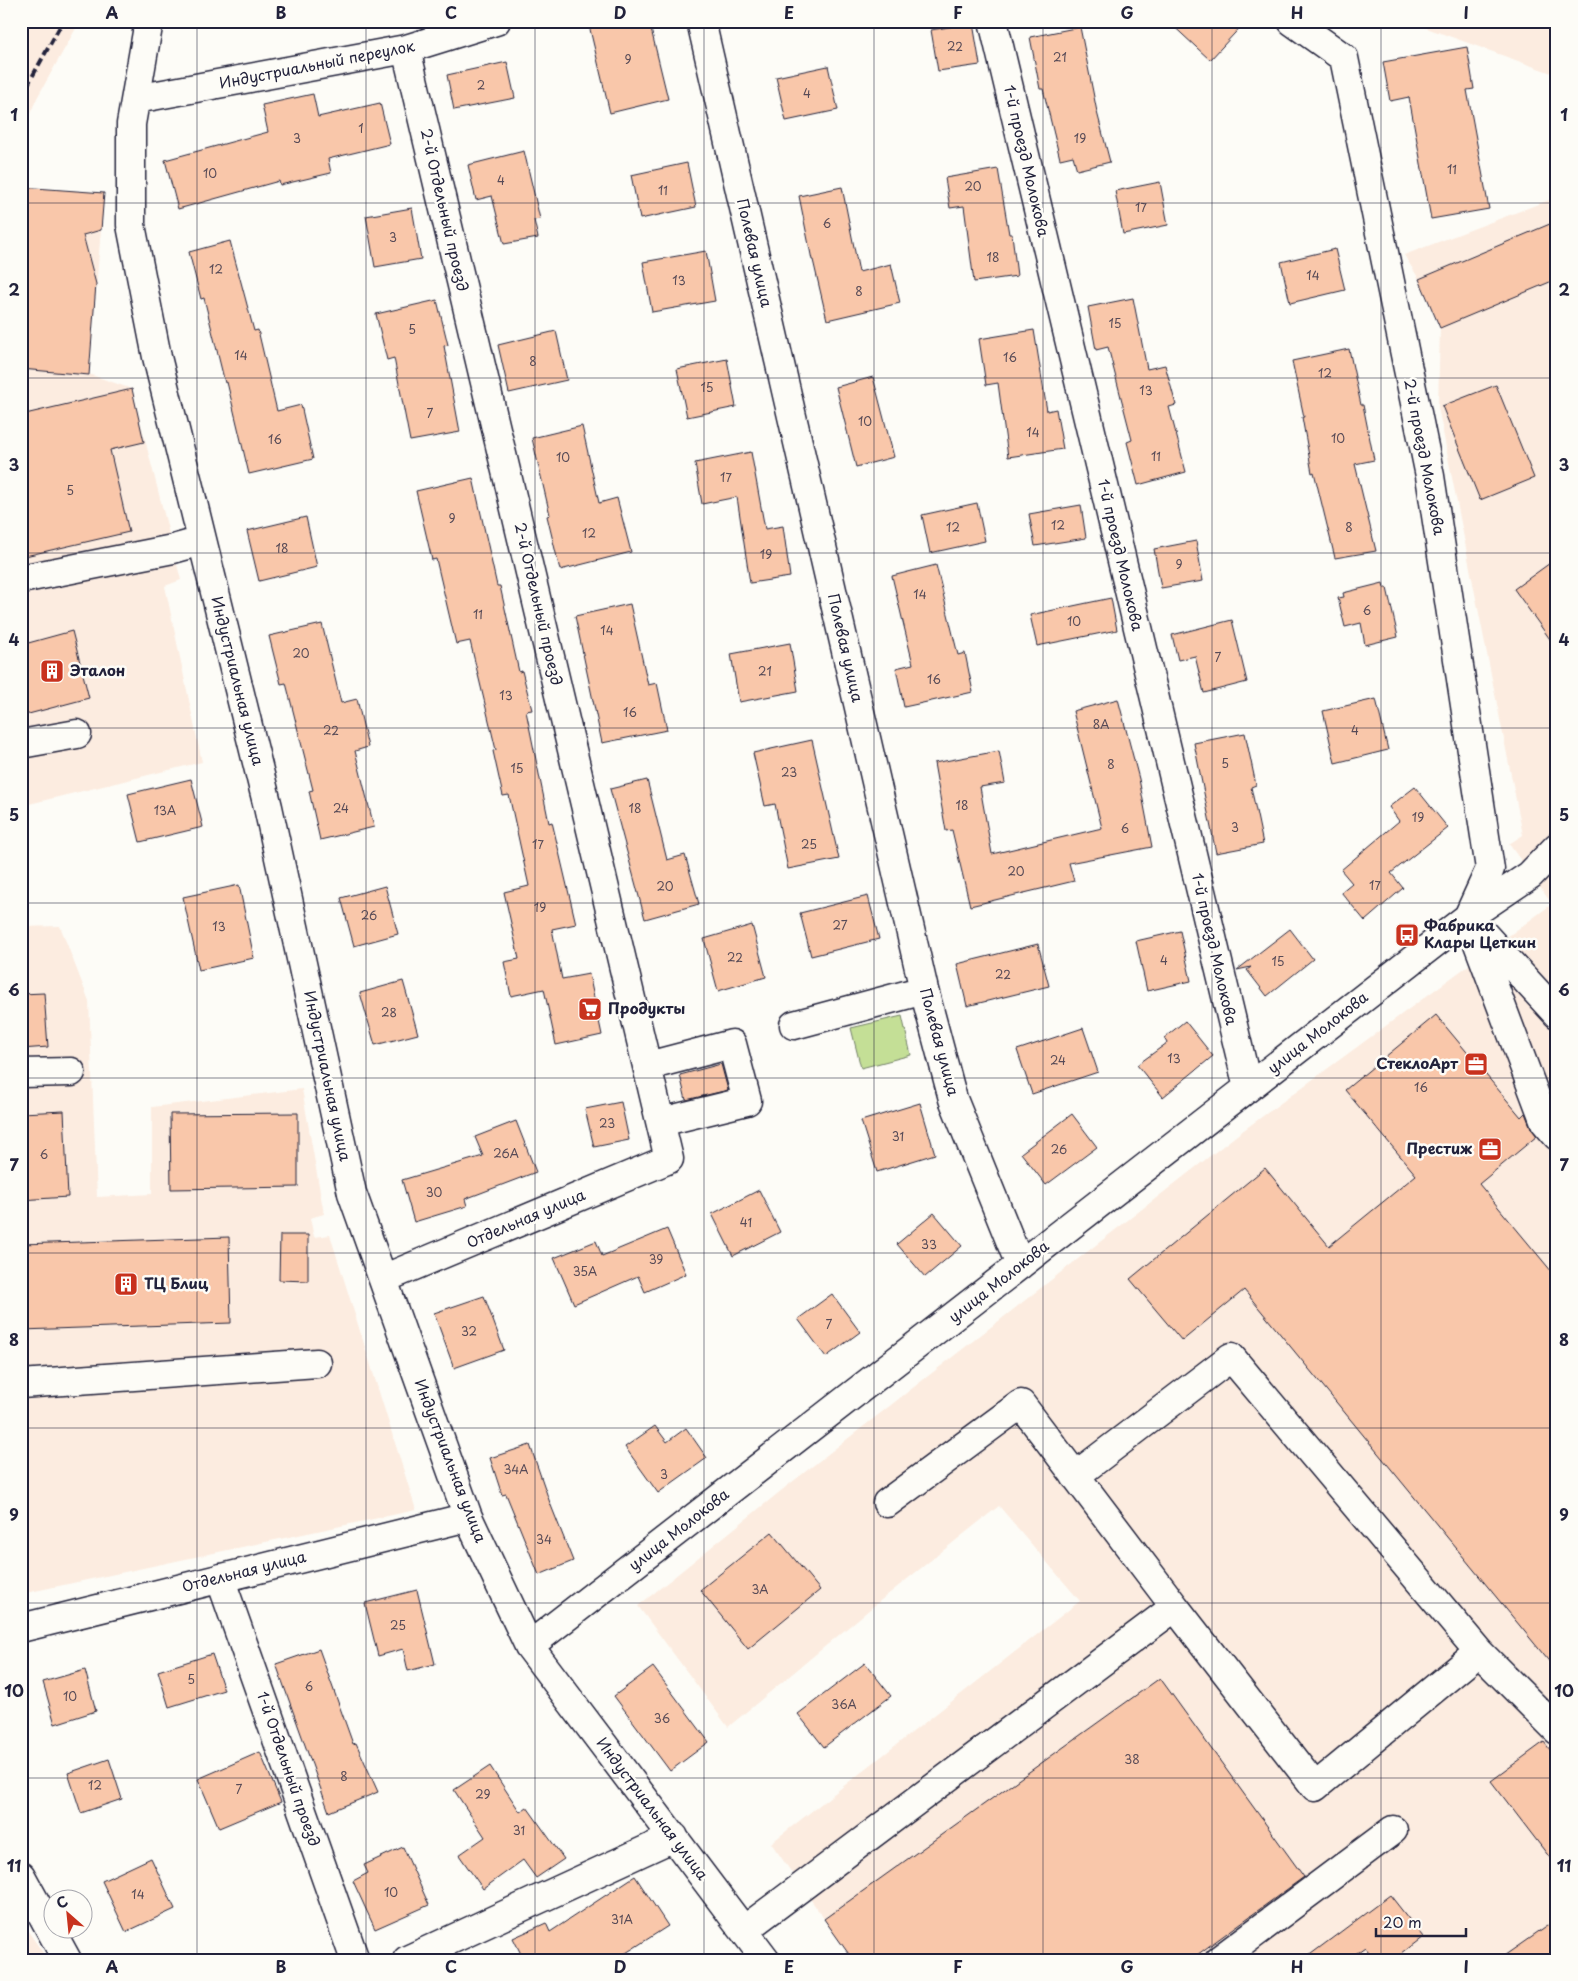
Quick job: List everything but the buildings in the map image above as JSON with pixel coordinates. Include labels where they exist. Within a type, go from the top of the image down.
[{"type":"street","name":"Индустриальная улица","points":[[149,21],[131,124],[131,225],[157,357],[268,807],[352,1193],[468,1517],[529,1646],[766,1960]]},
{"type":"street","name":"Индустриальный переулок","points":[[136,99],[406,49],[496,21]]},
{"type":"street","name":"Полевая улица","points":[[701,21],[924,990],[953,1099],[1020,1265]]},
{"type":"street","name":"1-й проезд Молокова","points":[[993,21],[1248,1088]]},
{"type":"street","name":"2-й проезд Молокова","points":[[1292,21],[1344,58],[1430,476],[1490,869],[1468,917]]},
{"type":"street","name":"2-й Отдельный проезд","points":[[406,49],[669,1159]]},
{"type":"street","points":[[21,579],[173,549],[202,541]]},
{"type":"street","points":[[21,744],[77,734]]},
{"type":"street","name":"улица Молокова","points":[[529,1646],[1468,917],[1530,875],[1557,847]]},
{"type":"street","points":[[1468,917],[1557,1014]]},
{"type":"street","points":[[1468,917],[1545,1122],[1557,1136]]},
{"type":"street","points":[[794,1025],[924,990]]},
{"type":"street","points":[[648,1066],[732,1044],[747,1101],[661,1122]]},
{"type":"street","points":[[21,1073],[71,1072]]},
{"type":"street","name":"Отдельная улица","points":[[383,1279],[669,1159]]},
{"type":"street","points":[[1075,1476],[1230,1357],[1479,1652],[1557,1730]]},
{"type":"street","points":[[21,1384],[316,1363]]},
{"type":"street","points":[[887,1503],[1021,1404],[1315,1787],[1479,1652]]},
{"type":"street","name":"Отдельная улица","points":[[21,1628],[468,1517]]},
{"type":"street","name":"1-й Отдельный проезд","points":[[220,1578],[355,1960]]},
{"type":"street","points":[[744,1930],[1175,1607]]},
{"type":"street","points":[[1218,1960],[1393,1830]]},
{"type":"street","points":[[407,1960],[674,1838]]},
{"type":"street","points":[[21,1876],[67,1960]]},
{"type":"shaded area","points":[[21,21],[80,21],[37,98],[21,134]]},
{"type":"shaded area","points":[[1407,21],[1557,21],[1557,75]]},
{"type":"shaded area","points":[[21,187],[104,193],[89,374],[132,389],[181,580],[165,586],[202,762],[21,806]]},
{"type":"shaded area","points":[[1557,197],[1557,1960],[853,1960],[771,1843],[1080,1601],[999,1506],[881,1600],[728,1727],[638,1606],[787,1486],[1237,1135],[1552,904],[1509,844],[1523,835],[1438,407],[1440,328],[1419,279],[1404,255]]},
{"type":"shaded area","points":[[60,926],[89,1001],[97,1197],[152,1194],[152,1107],[302,1089],[324,1214],[310,1218],[314,1237],[330,1235],[416,1510],[21,1594],[21,927]]},
{"type":"shaded area","points":[[21,1921],[48,1960],[21,1960]]},
{"type":"green space","points":[[902,1016],[911,1055],[861,1068],[851,1028]]},
{"type":"railway","points":[[21,97],[63,21]]},
{"type":"railway","points":[[1544,21],[1555,24]]},
{"type":"place","name":"Эталон","points":[[52,671]]},
{"type":"place","name":"Фабрика Клары Цеткин","points":[[1407,935]]},
{"type":"place","name":"Продукты","points":[[590,1009]]},
{"type":"place","name":"СтеклоАрт","points":[[1476,1064]]},
{"type":"place","name":"Престиж","points":[[1490,1149]]},
{"type":"place","name":"ТЦ Блиц","points":[[126,1284]]}]
